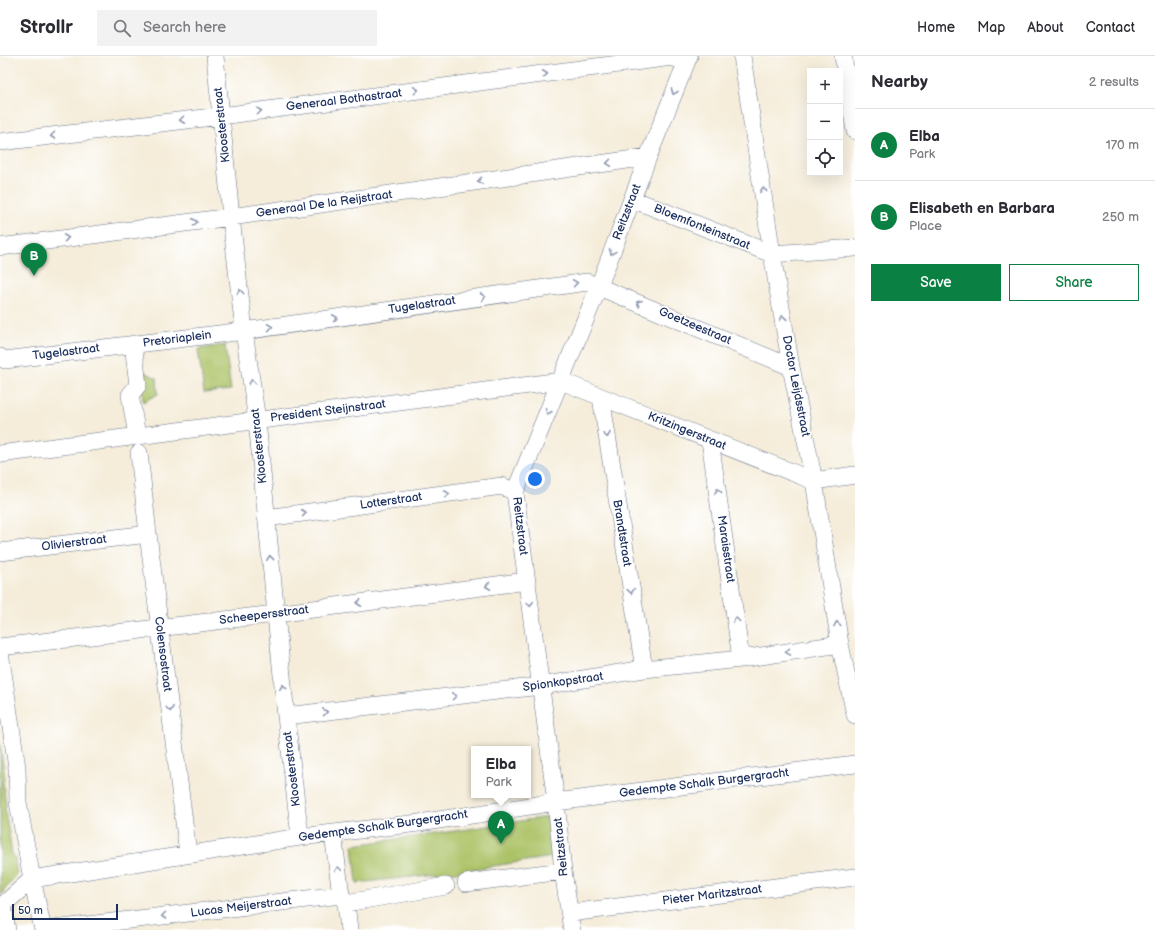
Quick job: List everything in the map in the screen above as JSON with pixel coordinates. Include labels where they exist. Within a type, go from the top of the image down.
[{"type":"street","name":"Kloosterstraat","points":[[215,56],[244,331],[257,421],[275,614],[300,837]]},
{"type":"street","name":"Doctor Leijdsstraat","points":[[742,56],[791,367],[814,481],[840,644],[854,707]]},
{"type":"street","points":[[843,56],[855,131]]},
{"type":"street","name":"Generaal Bothastraat","points":[[0,142],[221,116],[672,57],[688,59]]},
{"type":"street","name":"Reitzstraat","points":[[572,930],[563,871],[556,802],[515,492],[599,286],[648,157],[688,59]]},
{"type":"street","name":"Generaal De la Reijstraat","points":[[0,247],[231,217],[648,157]]},
{"type":"street","name":"Bloemfonteinstraat","points":[[632,199],[772,254]]},
{"type":"street","points":[[772,254],[855,248]]},
{"type":"street","name":"Tugelastraat","points":[[244,331],[588,282],[599,286]]},
{"type":"street","name":"Goetzeestraat","points":[[599,286],[791,367]]},
{"type":"street","name":"Pretoriaplein","points":[[137,436],[130,395],[138,385],[133,344],[244,331]]},
{"type":"street","name":"Tugelastraat","points":[[0,357],[5,360],[133,344]]},
{"type":"street","name":"Kritzingerstraat","points":[[561,381],[814,481]]},
{"type":"street","name":"President Steijnstraat","points":[[0,454],[561,381]]},
{"type":"street","name":"Brandtstraat","points":[[601,397],[644,669]]},
{"type":"street","name":"Maraisstraat","points":[[710,440],[741,659]]},
{"type":"street","name":"Colensostraat","points":[[139,453],[188,854]]},
{"type":"street","points":[[814,481],[855,475]]},
{"type":"street","name":"Lotterstraat","points":[[266,518],[502,486],[515,492]]},
{"type":"street","name":"Olivierstraat","points":[[0,552],[148,534]]},
{"type":"street","name":"Scheepersstraat","points":[[0,647],[275,614],[527,581]]},
{"type":"street","name":"Spionkopstraat","points":[[286,716],[541,686],[644,669],[741,659],[840,644]]},
{"type":"street","points":[[0,652],[17,768],[18,802],[32,879],[44,930]]},
{"type":"street","name":"Gedempte Schalk Burgergracht","points":[[32,879],[300,837],[419,823],[556,802],[855,764]]},
{"type":"street","points":[[334,834],[349,930]]},
{"type":"street","points":[[466,883],[563,871]]},
{"type":"street","name":"Pieter Maritzstraat","points":[[570,913],[855,877]]},
{"type":"street","points":[[7,930],[3,905],[32,879]]},
{"type":"street","name":"Lucas Meijerstraat","points":[[44,930],[344,899],[446,886]]},
{"type":"green space","points":[[225,345],[231,390],[204,393],[198,349]]},
{"type":"green space","points":[[140,370],[157,378],[158,394],[143,402]]},
{"type":"green space","points":[[0,744],[5,778],[3,781],[6,805],[5,809],[17,874],[0,896]]},
{"type":"green space","points":[[547,817],[552,857],[455,872],[357,883],[353,845]]},
{"type":"place","name":"Elisabeth en Barbara","points":[[34,276]]},
{"type":"place","name":"Elba","points":[[501,844]]}]
